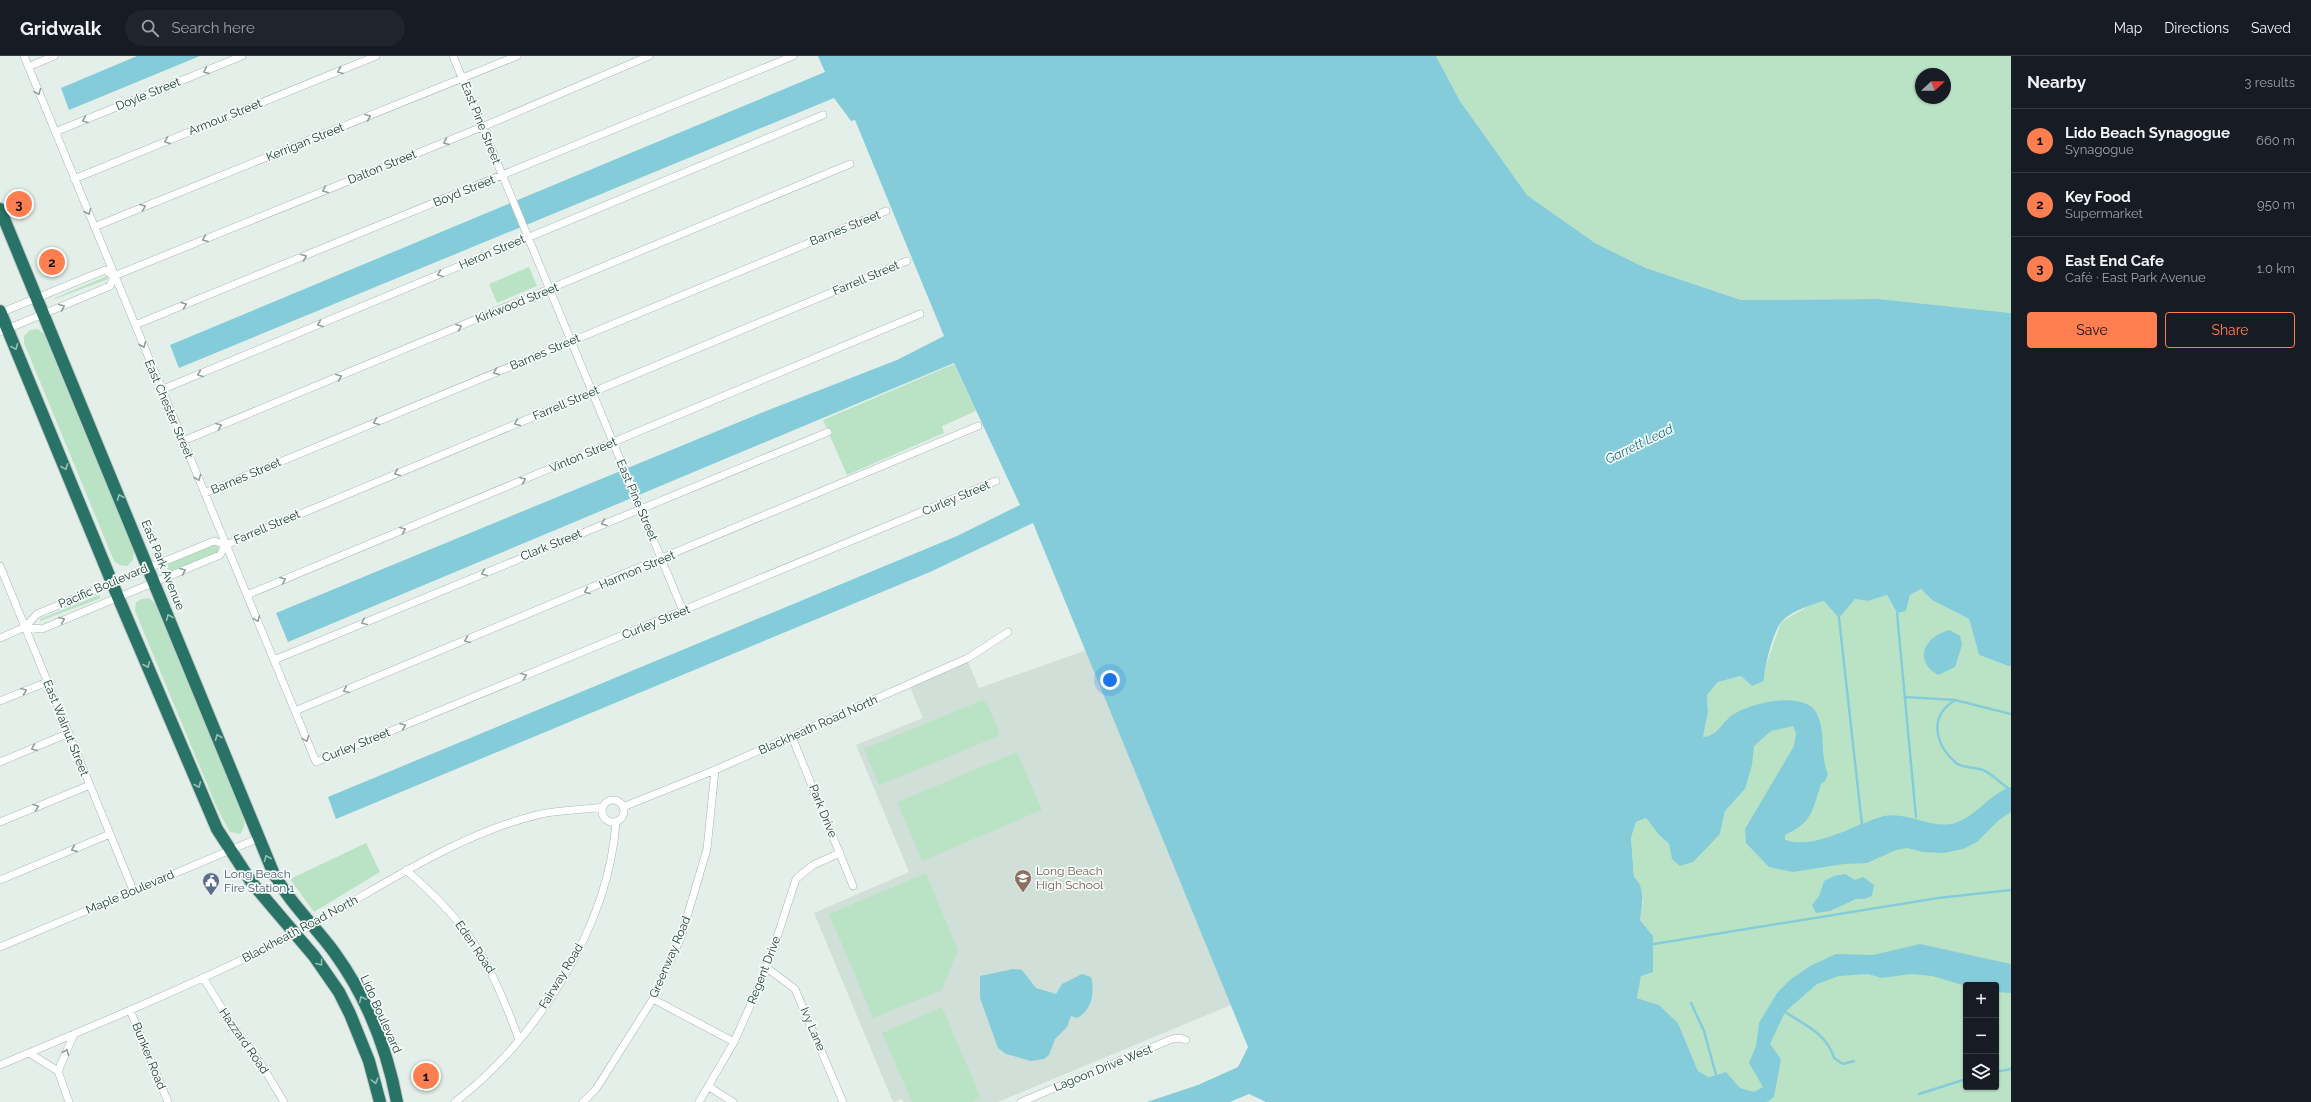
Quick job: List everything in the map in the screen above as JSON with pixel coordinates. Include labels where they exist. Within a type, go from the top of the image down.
[{"type":"highway","name":"East Park Avenue","points":[[0,209],[149,567],[259,838],[279,883],[312,924]]},
{"type":"highway","points":[[0,312],[4,331],[217,829],[229,851],[252,883],[328,974],[350,1014],[369,1061],[380,1102]]},
{"type":"highway","name":"Lido Boulevard","points":[[312,924],[343,965],[362,998],[382,1045],[397,1102]]},
{"type":"street","name":"East Chester Street","points":[[24,56],[316,762]]},
{"type":"street","points":[[28,67],[54,56]]},
{"type":"street","name":"Doyle Street","points":[[55,132],[242,56]]},
{"type":"street","name":"Armour Street","points":[[74,179],[376,56]]},
{"type":"street","name":"East Pine Street","points":[[453,56],[683,611]]},
{"type":"street","name":"Kerrigan Street","points":[[94,227],[516,56]]},
{"type":"street","name":"Dalton Street","points":[[114,276],[482,127],[649,56]]},
{"type":"street","name":"Boyd Street","points":[[134,325],[793,56]]},
{"type":"street","name":"Heron Street","points":[[162,390],[527,234],[823,114]]},
{"type":"street","name":"Kirkwood Street","points":[[183,441],[550,290],[850,164]]},
{"type":"street","name":"Barnes Street","points":[[205,494],[886,211]]},
{"type":"street","name":"Farrell Street","points":[[226,544],[907,261]]},
{"type":"street","points":[[0,312],[105,270],[114,276],[110,286],[4,331]]},
{"type":"street","name":"Vinton Street","points":[[247,595],[920,314]]},
{"type":"street","name":"Harmon Street","points":[[295,712],[662,560],[978,426]]},
{"type":"street","name":"Clark Street","points":[[274,660],[640,508],[828,432]]},
{"type":"street","name":"Curley Street","points":[[316,762],[996,481]]},
{"type":"street","name":"Pacific Boulevard","points":[[0,638],[25,627],[37,614],[112,582],[214,541],[226,544],[220,555],[155,583],[42,628],[25,627]]},
{"type":"street","name":"East Walnut Street","points":[[0,566],[2,578],[25,627],[133,890]]},
{"type":"street","name":"Blackheath Road North","points":[[623,807],[715,770],[968,658],[1008,632]]},
{"type":"street","points":[[0,701],[47,682]]},
{"type":"street","points":[[0,762],[68,734]]},
{"type":"street","name":"Park Drive","points":[[792,736],[853,886]]},
{"type":"street","name":"Greenway Road","points":[[583,1102],[596,1089],[653,999],[681,937],[707,849],[715,770]]},
{"type":"street","points":[[0,822],[90,785]]},
{"type":"street","points":[[616,822],[609,821],[604,817],[603,808],[611,801],[618,802],[623,807]]},
{"type":"street","name":"Fairway Road","points":[[455,1102],[491,1071],[519,1040],[558,987],[588,930],[607,876],[614,844],[616,822],[623,816],[623,807]]},
{"type":"street","name":"Blackheath Road North","points":[[0,1065],[204,979],[312,924],[406,870],[490,830],[541,814],[603,808]]},
{"type":"street","points":[[0,880],[110,834]]},
{"type":"street","name":"Maple Boulevard","points":[[0,947],[259,838]]},
{"type":"street","name":"Regent Drive","points":[[699,1102],[734,1042],[767,968],[796,878],[813,865],[840,853]]},
{"type":"street","name":"Eden Road","points":[[406,870],[445,906],[475,942],[495,977],[519,1040]]},
{"type":"street","name":"Ivy Lane","points":[[767,968],[795,989],[843,1102]]},
{"type":"street","name":"Hazzard Road","points":[[204,979],[229,1020],[263,1067],[284,1102]]},
{"type":"street","points":[[653,999],[734,1042]]},
{"type":"street","name":"Bunker Road","points":[[130,1010],[168,1102]]},
{"type":"street","points":[[58,1071],[74,1034]]},
{"type":"street","name":"Lagoon Drive West","points":[[1021,1102],[1172,1040],[1180,1038],[1186,1040]]},
{"type":"street","points":[[29,1053],[58,1071],[69,1102]]},
{"type":"street","points":[[709,1087],[733,1102]]},
{"type":"shaded area","name":"Long Beach High School","points":[[1087,650],[1231,1005],[998,1102],[903,1102],[902,1099],[893,1102],[814,913],[909,872],[856,745],[923,718],[909,685],[967,660],[979,688]]},
{"type":"green space","points":[[1436,56],[2011,56],[2011,313],[1879,299],[1741,300],[1646,268],[1595,243],[1527,195],[1460,101]]},
{"type":"green space","points":[[529,267],[537,286],[497,303],[489,284]]},
{"type":"green space","points":[[107,276],[108,279],[55,299],[55,298]]},
{"type":"green space","points":[[38,329],[44,334],[134,551],[133,560],[127,566],[120,565],[114,561],[24,343],[24,336],[30,330]]},
{"type":"green space","points":[[954,364],[976,411],[942,426],[944,433],[847,475],[823,420]]},
{"type":"green space","points":[[214,544],[219,547],[218,552],[172,571],[167,569],[168,562]]},
{"type":"green space","points":[[1921,589],[1932,600],[1969,619],[1979,655],[2011,667],[2011,1102],[1753,1102],[1754,1092],[1739,1088],[1726,1072],[1709,1077],[1698,1071],[1678,1023],[1659,1005],[1637,998],[1641,975],[1653,972],[1653,936],[1640,920],[1643,900],[1634,877],[1631,838],[1636,822],[1646,818],[1659,835],[1669,844],[1673,859],[1720,834],[1725,811],[1745,789],[1703,737],[1708,712],[1707,695],[1718,682],[1741,676],[1752,686],[1763,673],[1781,622],[1810,605],[1824,601],[1855,599],[1868,601],[1887,595],[1897,613],[1906,611],[1910,595]]},
{"type":"green space","points":[[99,595],[101,598],[40,621],[40,619]]},
{"type":"green space","points":[[149,598],[155,603],[242,811],[244,826],[240,834],[230,832],[217,808],[135,611],[136,602]]},
{"type":"green space","points":[[982,700],[987,703],[999,732],[997,737],[879,785],[864,749]]},
{"type":"green space","points":[[1017,752],[1042,810],[922,861],[897,802]]},
{"type":"green space","points":[[366,843],[380,872],[314,912],[290,879]]},
{"type":"green space","points":[[926,873],[958,950],[942,990],[873,1018],[829,914]]},
{"type":"green space","points":[[942,1007],[981,1098],[972,1102],[912,1102],[882,1033]]},
{"type":"water","points":[[137,56],[200,56],[69,110],[61,88]]},
{"type":"water","name":"Garrett Lead","points":[[818,56],[1436,56],[1460,101],[1527,195],[1595,243],[1646,268],[1741,300],[1879,299],[2011,313],[2011,667],[1979,655],[1969,619],[1932,600],[1921,589],[1910,595],[1906,611],[1897,613],[1887,595],[1868,601],[1855,599],[1839,618],[1824,601],[1796,611],[1786,617],[1779,625],[1770,650],[1765,669],[1764,681],[1752,686],[1741,676],[1718,682],[1707,695],[1708,712],[1703,737],[1715,732],[1731,716],[1739,711],[1762,703],[1788,700],[1800,702],[1809,705],[1816,712],[1821,727],[1825,766],[1828,774],[1825,781],[1821,784],[1810,815],[1801,825],[1785,835],[1785,840],[1810,842],[1835,835],[1884,816],[1893,815],[1929,823],[1947,825],[1963,820],[1996,794],[2011,787],[2011,812],[1999,820],[1977,842],[1963,849],[1944,853],[1923,852],[1907,848],[1896,850],[1867,863],[1844,864],[1793,872],[1769,867],[1746,843],[1745,829],[1794,746],[1796,733],[1793,726],[1771,731],[1754,746],[1752,765],[1745,789],[1725,811],[1720,834],[1693,862],[1680,866],[1672,859],[1669,844],[1659,835],[1646,818],[1636,822],[1631,838],[1634,877],[1638,881],[1642,891],[1640,920],[1653,936],[1653,972],[1641,976],[1637,998],[1659,1005],[1678,1023],[1698,1071],[1709,1077],[1726,1072],[1740,1088],[1754,1092],[1763,1087],[1749,1063],[1756,1046],[1759,1023],[1777,993],[1791,979],[1810,966],[1836,954],[1873,955],[1920,944],[2011,964],[2011,993],[1999,992],[1999,982],[1963,982],[1963,985],[1932,976],[1911,974],[1882,978],[1868,974],[1839,976],[1817,984],[1785,1012],[1770,1044],[1781,1059],[1774,1097],[1767,1102],[1266,1102],[1249,1094],[1230,1102],[1147,1102],[1198,1085],[1238,1067],[1248,1047],[1033,523],[930,572],[336,819],[328,797],[957,536],[1020,505],[954,363],[288,642],[276,613],[766,411],[897,360],[944,336],[855,120],[851,121],[834,98],[179,368],[170,345],[825,72]]},
{"type":"water","points":[[1950,630],[1960,636],[1962,645],[1955,667],[1938,675],[1930,669],[1925,662],[1925,649],[1934,637]]},
{"type":"water","points":[[1845,874],[1855,880],[1863,877],[1874,885],[1872,896],[1864,899],[1856,899],[1830,911],[1816,913],[1812,905],[1819,896],[1824,881],[1834,876]]},
{"type":"water","points":[[1013,969],[1022,970],[1036,988],[1056,994],[1062,984],[1082,974],[1091,977],[1093,989],[1089,1005],[1082,1015],[1077,1018],[1071,1016],[1067,1027],[1055,1039],[1049,1055],[1044,1059],[1031,1061],[1006,1054],[998,1048],[980,998],[980,976]]},
{"type":"waterway","points":[[1897,613],[1916,817]]},
{"type":"waterway","points":[[1839,618],[1862,825]]},
{"type":"waterway","points":[[1906,697],[1955,700],[2011,714]]},
{"type":"waterway","points":[[1955,700],[1946,707],[1938,722],[1939,739],[1943,748],[1959,765],[1986,771],[2008,788]]},
{"type":"waterway","points":[[1654,944],[1938,898],[2011,890]]},
{"type":"waterway","points":[[1691,1003],[1704,1031],[1716,1075]]},
{"type":"waterway","points":[[1785,1012],[1821,1036],[1831,1050],[1834,1058],[1843,1064],[1854,1061]]},
{"type":"waterway","points":[[1999,1071],[2011,1069]]},
{"type":"waterway","points":[[1919,1094],[1963,1080]]},
{"type":"place","name":"East End Cafe","points":[[19,204]]},
{"type":"place","name":"Key Food","points":[[52,262]]},
{"type":"place","name":"Long Beach High School","points":[[1023,893]]},
{"type":"place","name":"Long Beach Fire Station 1","points":[[211,896]]},
{"type":"place","name":"Lido Beach Synagogue","points":[[426,1076]]}]
